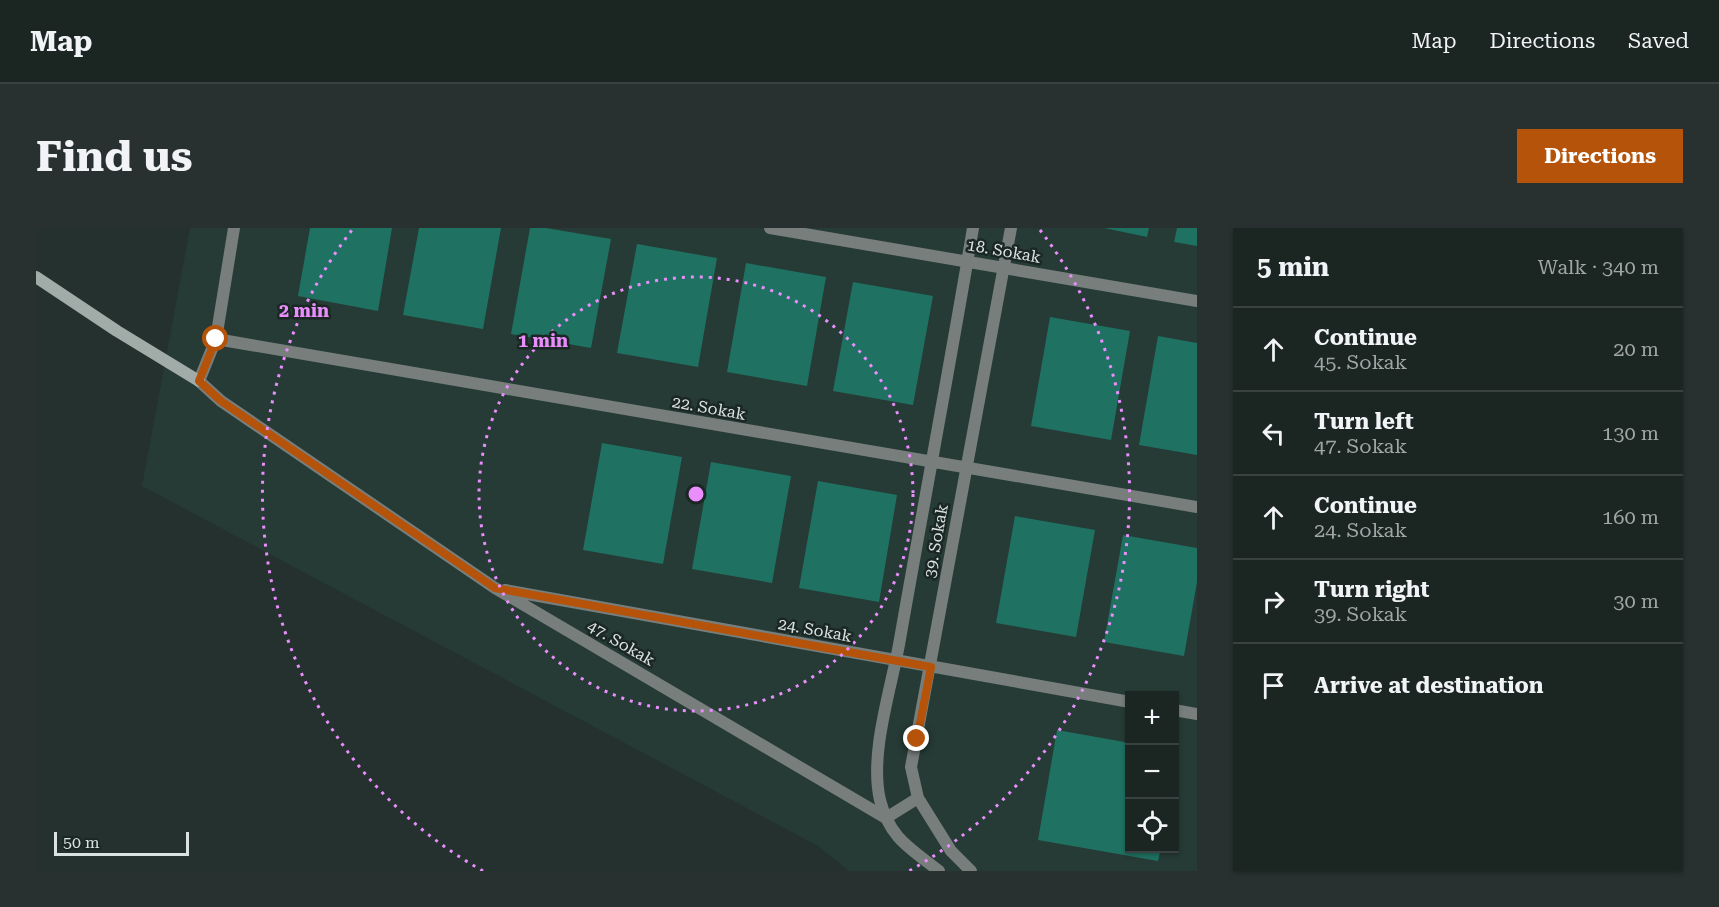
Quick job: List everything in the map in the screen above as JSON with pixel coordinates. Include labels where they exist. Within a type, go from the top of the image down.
[{"type":"street","points":[[36,278],[199,381],[216,339],[234,228]]},
{"type":"street","name":"18. Sokak","points":[[770,228],[1197,301]]},
{"type":"street","name":"39. Sokak","points":[[886,819],[880,798],[878,770],[880,736],[896,661],[974,228]]},
{"type":"street","name":"39. Sokak","points":[[971,871],[951,851],[918,798],[911,767],[1011,228]]},
{"type":"street","name":"22. Sokak","points":[[216,339],[1197,507]]},
{"type":"street","name":"47. Sokak","points":[[199,381],[221,401],[495,588],[886,819],[895,836],[939,871]]},
{"type":"street","name":"24. Sokak","points":[[495,588],[1125,701]]},
{"type":"street","points":[[1179,711],[1197,714]]},
{"type":"street","points":[[886,819],[918,798]]},
{"type":"shaded area","points":[[190,228],[1197,228],[1197,871],[849,871],[818,846],[142,486]]},
{"type":"building","points":[[310,228],[392,228],[378,311],[298,296]]},
{"type":"building","points":[[419,228],[501,228],[483,329],[403,315]]},
{"type":"building","points":[[530,228],[546,228],[611,239],[591,348],[511,334]]},
{"type":"building","points":[[1104,228],[1149,228],[1147,237]]},
{"type":"building","points":[[1177,228],[1197,228],[1197,246],[1174,242]]},
{"type":"building","points":[[637,244],[717,258],[698,367],[617,353]]},
{"type":"building","points":[[746,263],[826,277],[807,386],[727,372]]},
{"type":"building","points":[[853,282],[933,296],[913,405],[833,391]]},
{"type":"building","points":[[1050,317],[1130,331],[1111,440],[1031,426]]},
{"type":"building","points":[[1158,336],[1197,343],[1197,455],[1139,445]]},
{"type":"building","points":[[602,443],[682,457],[663,564],[583,550]]},
{"type":"building","points":[[711,462],[791,476],[772,583],[692,569]]},
{"type":"building","points":[[818,481],[897,495],[879,602],[799,588]]},
{"type":"building","points":[[1015,516],[1095,530],[1076,637],[996,623]]},
{"type":"building","points":[[1123,535],[1197,548],[1197,582],[1184,656],[1104,642]]},
{"type":"building","points":[[1057,730],[1125,742],[1125,853],[1160,853],[1158,861],[1038,840]]},
{"type":"route","points":[[216,339],[199,381],[221,401],[495,588],[931,667],[917,739]]}]
